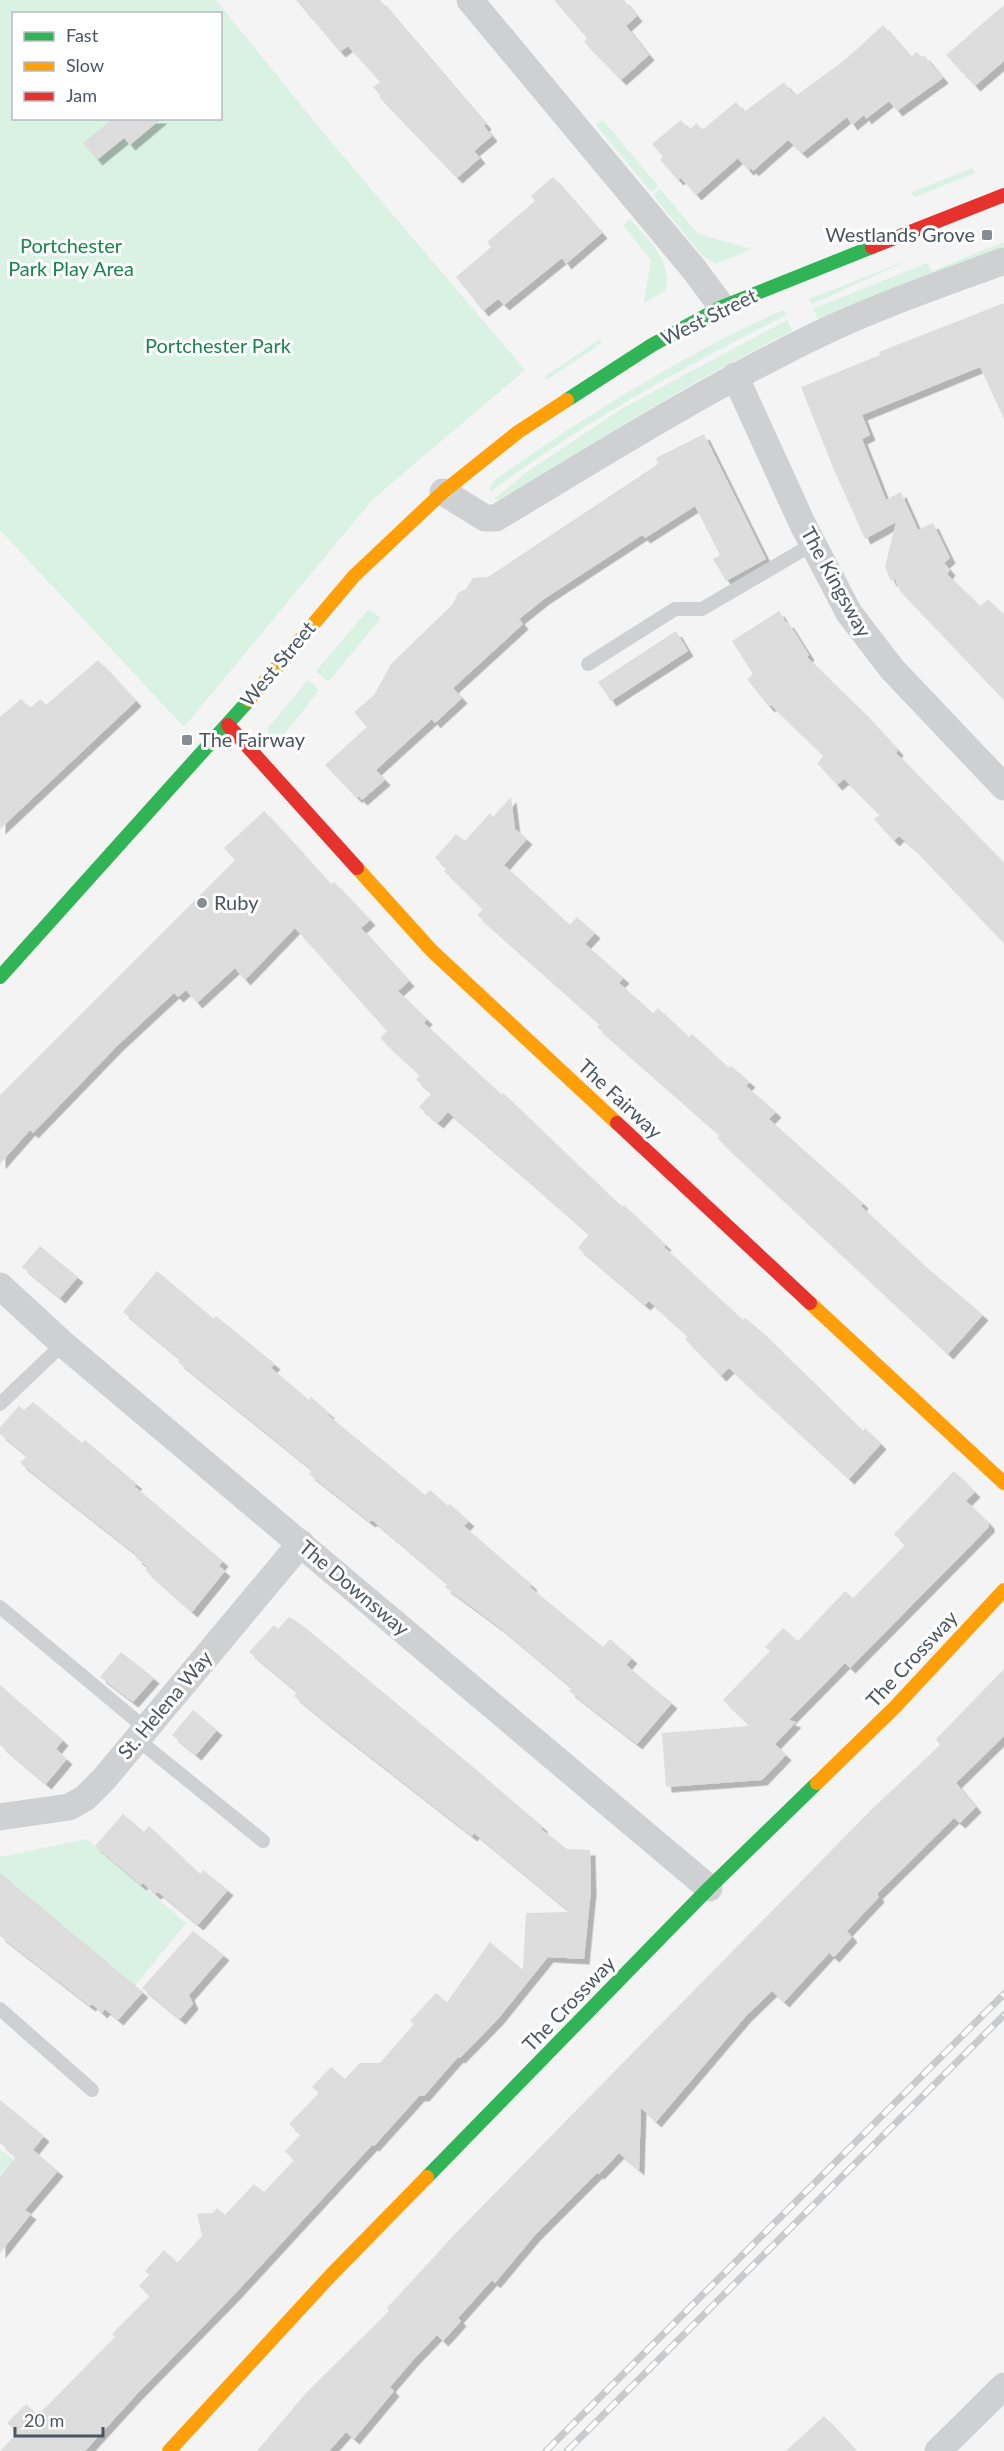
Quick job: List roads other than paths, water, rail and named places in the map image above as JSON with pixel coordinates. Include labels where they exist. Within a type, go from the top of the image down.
[{"type":"street","points":[[470,0],[693,267],[722,307]]},
{"type":"street","name":"West Street","points":[[0,977],[228,725],[354,576],[443,492],[551,409],[651,345],[722,307],[1004,195]]},
{"type":"street","points":[[443,492],[485,518],[496,518],[631,435],[735,376],[820,334],[1004,261]]},
{"type":"street","name":"The Kingsway","points":[[735,376],[813,544],[849,613],[866,639],[1004,787]]},
{"type":"street","name":"The Fairway","points":[[228,725],[432,951],[1004,1483]]},
{"type":"street","name":"The Downsway","points":[[0,1286],[63,1344],[709,1888]]},
{"type":"street","name":"St. Helena Way","points":[[12,1816],[69,1807],[85,1798],[301,1543]]},
{"type":"street","name":"The Crossway","points":[[169,2451],[331,2275],[709,1888],[895,1707],[1004,1590]]},
{"type":"street","points":[[0,1793],[12,1816]]},
{"type":"street","points":[[938,2451],[1004,2386]]},
{"type":"lane","points":[[588,664],[675,609],[702,609],[813,544]]},
{"type":"lane","points":[[0,1404],[63,1344]]},
{"type":"lane","points":[[0,1607],[263,1841]]},
{"type":"lane","points":[[0,2009],[93,2090]]},
{"type":"railway","points":[[546,2451],[1004,1994]]},
{"type":"railway","points":[[567,2451],[1004,2015]]},
{"type":"place","name":"Westlands Grove","points":[[987,235]]},
{"type":"place","name":"The Fairway","points":[[187,740]]},
{"type":"place","name":"Ruby","points":[[202,903]]},
{"type":"park label","name":"Portchester Park Play Area","points":[[71,258]]},
{"type":"park label","name":"Portchester Park","points":[[218,346]]}]
